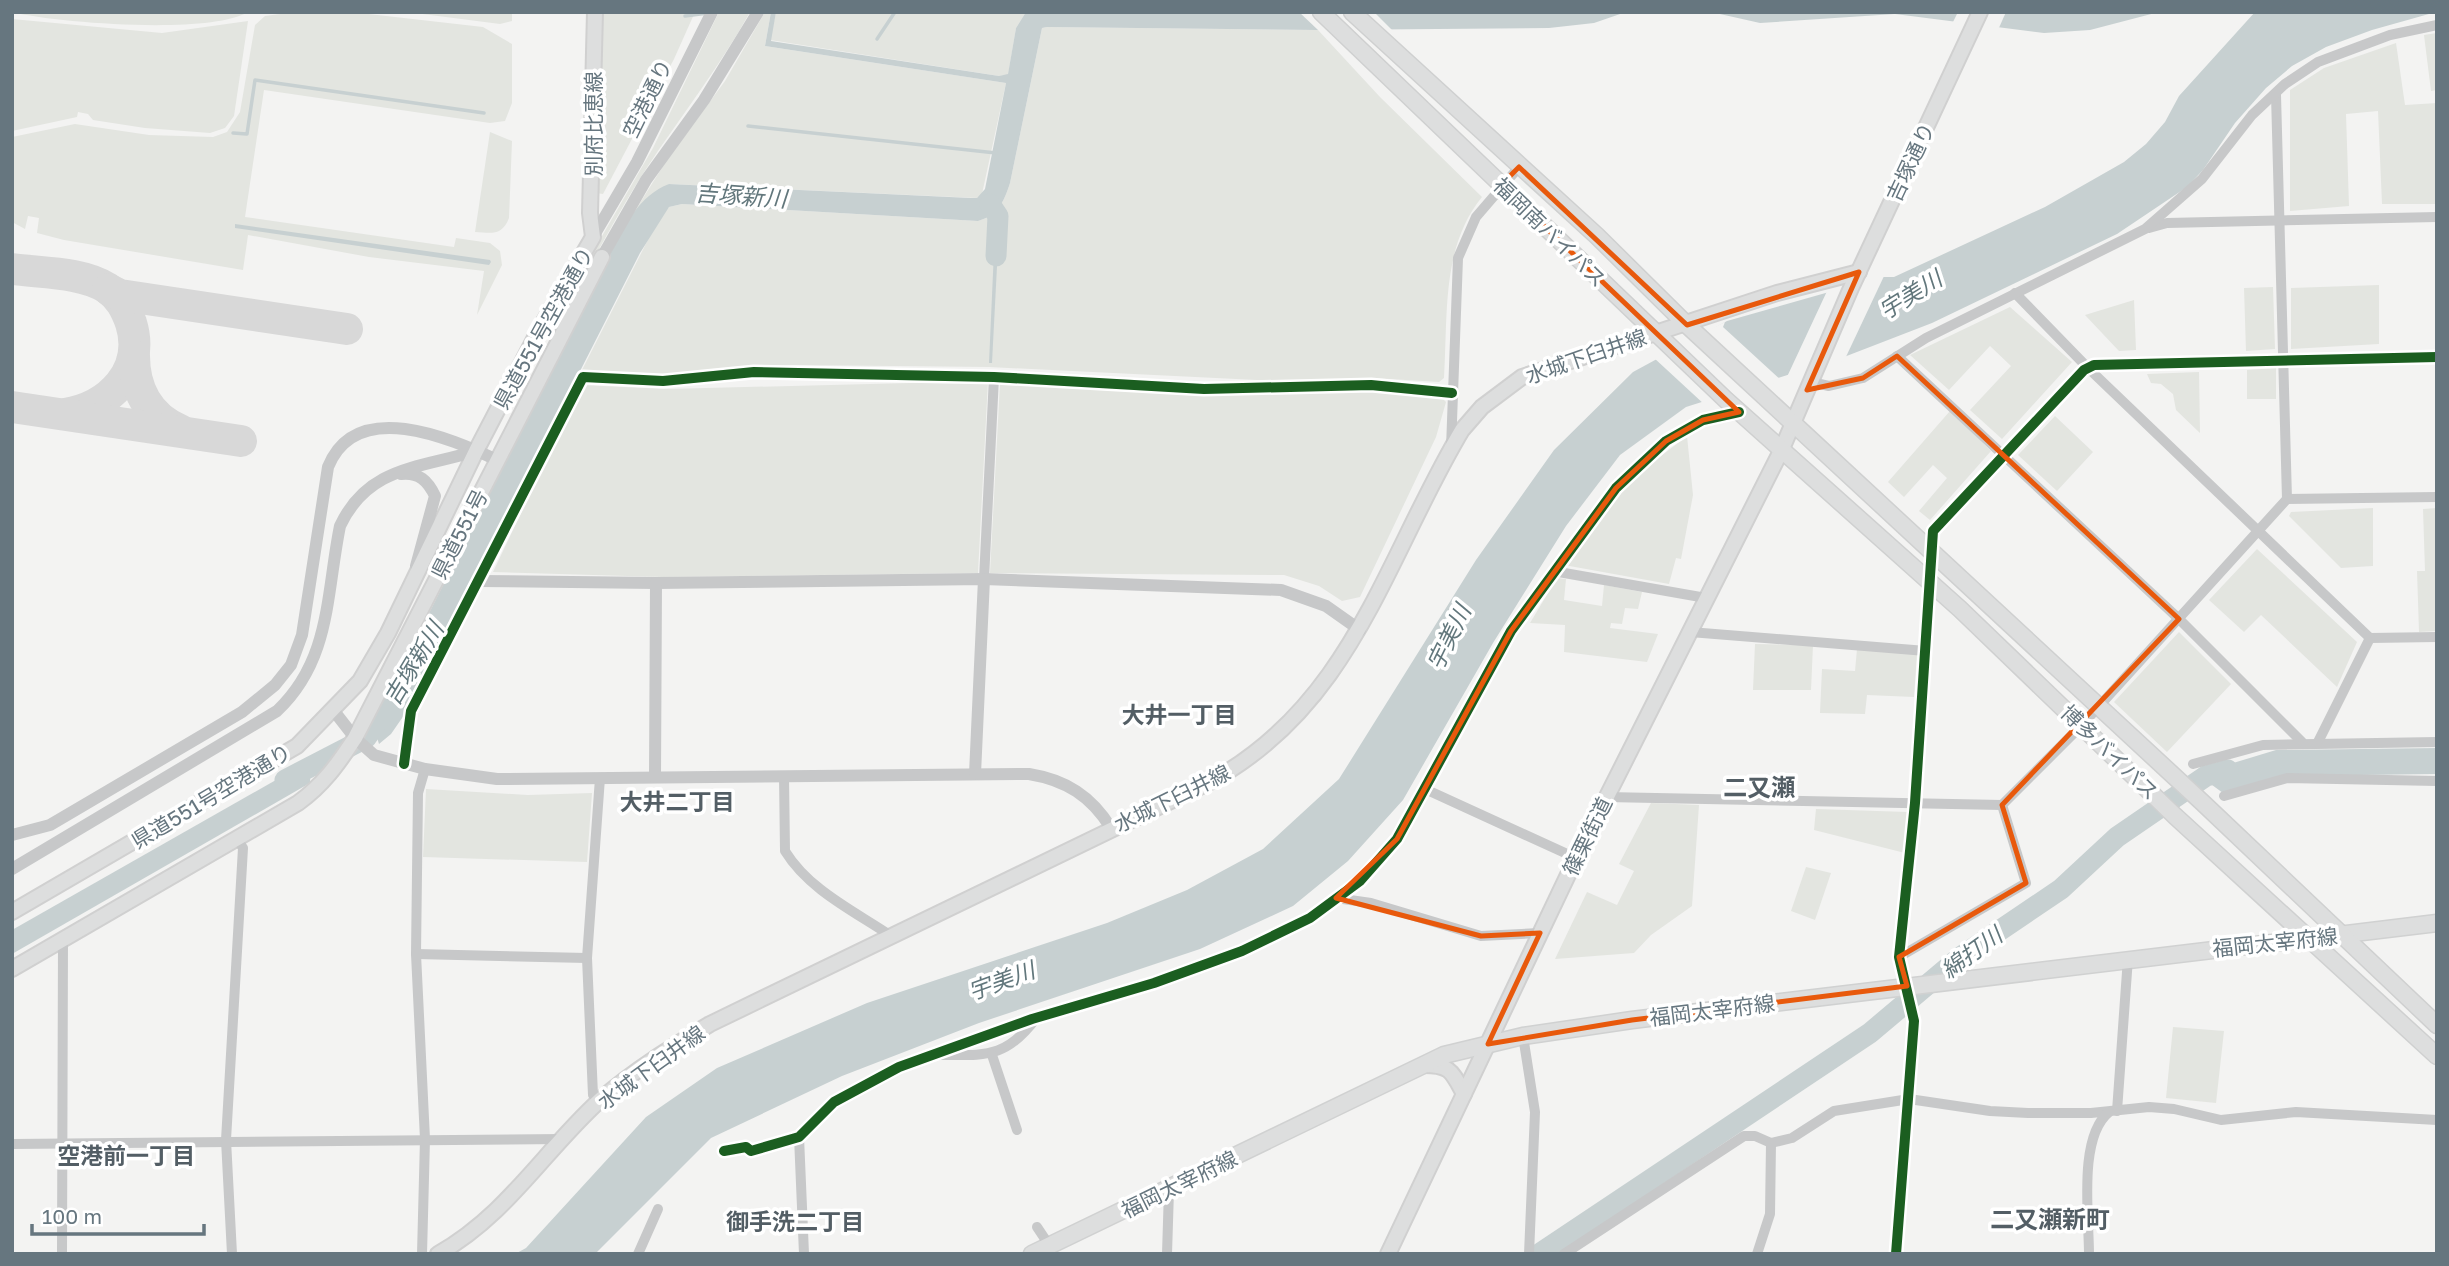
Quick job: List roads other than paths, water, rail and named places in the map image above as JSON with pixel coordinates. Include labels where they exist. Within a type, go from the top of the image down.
[{"type":"main road","name":"別府比恵線","points":[[593,237],[590,213],[595,12]]},
{"type":"main road","name":"福岡南バイパス","points":[[1321,12],[1654,332],[1781,450]]},
{"type":"main road","name":"福岡南バイパス","points":[[1352,12],[1597,236],[1794,423]]},
{"type":"main road","name":"吉塚通り","points":[[1811,382],[1851,288],[1980,12]]},
{"type":"main road","name":"県道551号空港通り","points":[[12,912],[255,773],[297,746],[334,711],[373,660],[538,330],[593,237]]},
{"type":"main road","name":"県道551号","points":[[12,969],[237,839],[318,788],[337,766],[350,732],[368,708],[602,257]]},
{"type":"main road","name":"水城下臼井線","points":[[438,1254],[468,1237],[514,1194],[599,1101],[669,1048],[710,1024],[1228,772],[1269,741],[1306,704],[1360,630],[1451,448],[1482,407],[1522,377],[1654,332],[1691,328],[1777,293],[1859,272]]},
{"type":"main road","points":[[1794,423],[1811,382]]},
{"type":"main road","name":"篠栗街道","points":[[1388,1254],[1576,858],[1794,423]]},
{"type":"main road","name":"博多バイパス","points":[[1794,423],[2203,803],[2437,1025]]},
{"type":"main road","name":"博多バイパス","points":[[1781,450],[2082,725],[2307,939],[2437,1056]]},
{"type":"main road","name":"福岡太宰府線","points":[[1032,1254],[1444,1055],[1488,1044],[1524,1036],[1877,989],[1905,980],[1940,981],[2437,923]]},
{"type":"main road","points":[[1424,1065],[1442,1065],[1448,1069],[1464,1094]]},
{"type":"street","name":"空港通り","points":[[593,237],[637,162],[712,12]]},
{"type":"street","points":[[602,257],[646,180],[710,90],[758,12]]},
{"type":"street","points":[[2145,229],[2202,179],[2252,115],[2286,84],[2318,62],[2390,35],[2437,25]]},
{"type":"street","points":[[1606,797],[2002,805],[2082,725],[2259,533],[2287,499],[2276,94]]},
{"type":"street","points":[[1451,448],[1458,258],[1476,217],[1519,167]]},
{"type":"street","points":[[1811,382],[1829,386],[1863,378],[1897,356],[2015,293],[2145,229],[2167,223],[2437,217]]},
{"type":"street","points":[[2015,293],[2088,368],[2370,638],[2437,637]]},
{"type":"street","points":[[1897,356],[2179,619],[2302,742]]},
{"type":"street","points":[[1896,1254],[1914,1021],[1899,957],[1914,803],[1926,652],[1929,550],[1933,531],[2088,368],[2094,365],[2437,357]]},
{"type":"street","points":[[404,764],[411,711],[583,377],[663,381],[754,372],[993,377],[1204,389],[1371,385],[1452,393]]},
{"type":"street","points":[[975,774],[993,377]]},
{"type":"street","points":[[724,1151],[746,1147],[751,1151],[799,1138],[834,1102],[869,1081],[931,1055],[1037,1017],[1154,983],[1242,951],[1310,918],[1360,881],[1397,839],[1511,631],[1616,488],[1666,441],[1703,420],[1739,412]]},
{"type":"street","points":[[12,835],[50,825],[242,712],[275,685],[291,665],[302,635],[328,467],[337,450],[351,436],[367,428],[379,428],[447,437],[497,460]]},
{"type":"street","points":[[13,868],[260,723],[292,697],[316,658],[340,526],[353,505],[384,475],[476,451]]},
{"type":"street","points":[[384,475],[408,473],[421,477],[430,484],[436,496],[411,587]]},
{"type":"street","points":[[2287,499],[2437,497]]},
{"type":"street","points":[[1553,571],[1706,598]]},
{"type":"street","points":[[479,581],[656,583],[984,579],[1282,590],[1326,607],[1360,630]]},
{"type":"street","points":[[655,778],[656,583]]},
{"type":"street","points":[[1690,632],[1926,652]]},
{"type":"street","points":[[2318,742],[2370,638]]},
{"type":"street","points":[[334,711],[350,732],[374,755],[425,769],[526,781],[975,774],[1054,778],[1090,800],[1111,828]]},
{"type":"street","points":[[2193,764],[2263,745],[2302,742],[2437,742]]},
{"type":"street","points":[[422,1254],[425,1139],[416,954],[418,793],[425,769]]},
{"type":"street","points":[[784,776],[785,851],[791,861],[805,879],[891,936]]},
{"type":"street","points":[[599,1101],[593,1095],[587,958],[600,778]]},
{"type":"street","points":[[2224,796],[2287,779],[2437,781]]},
{"type":"street","points":[[1426,789],[1576,858]]},
{"type":"street","points":[[1899,957],[2026,883],[2002,805]]},
{"type":"street","points":[[232,1254],[226,1140],[243,848],[237,839]]},
{"type":"street","points":[[1336,898],[1371,903],[1481,936],[1540,933]]},
{"type":"street","points":[[62,1254],[63,940]]},
{"type":"street","points":[[416,954],[587,958]]},
{"type":"street","points":[[2089,1254],[2089,1163],[2094,1133],[2113,1111],[2128,958]]},
{"type":"street","points":[[931,1055],[992,1055],[1027,1031],[1037,1017]]},
{"type":"street","points":[[1524,1036],[1535,1112],[1529,1254]]},
{"type":"street","points":[[992,1055],[1017,1130]]},
{"type":"street","points":[[1564,1254],[1744,1136],[1755,1136],[1771,1143],[1792,1138],[1834,1111],[1909,1099],[1990,1111],[2113,1111],[2149,1107],[2174,1109],[2221,1120],[2296,1112],[2437,1120]]},
{"type":"street","points":[[799,1138],[804,1254]]},
{"type":"street","points":[[12,1144],[565,1139]]},
{"type":"street","points":[[1757,1254],[1770,1214],[1771,1143]]},
{"type":"street","points":[[1167,1254],[1169,1190]]},
{"type":"street","points":[[638,1254],[658,1209]]},
{"type":"street","points":[[1037,1227],[1049,1245]]},
{"type":"water","points":[[771,12],[776,12],[771,41],[999,76],[1008,74],[1016,28],[1026,12],[1626,12],[1594,23],[1549,28],[1042,28],[1010,183],[999,207],[985,218],[978,221],[682,204],[669,207],[640,253],[409,708],[391,734],[379,744],[371,718],[390,690],[625,225],[644,200],[669,184],[971,198],[977,198],[985,189],[1006,83],[765,46]]},
{"type":"water","points":[[1711,12],[2159,12],[2090,30],[2044,33],[1895,14],[1760,23]]},
{"type":"water","name":"宇美川","points":[[2255,12],[2436,12],[2372,30],[2326,47],[2292,66],[2266,88],[2235,123],[2203,170],[2187,187],[2117,234],[1932,323],[1844,357],[1686,407],[1620,455],[1566,526],[1493,643],[1403,800],[1348,861],[1293,906],[1200,949],[979,1023],[842,1076],[711,1138],[595,1254],[515,1254],[526,1248],[646,1117],[717,1068],[867,1003],[1107,923],[1187,890],[1263,849],[1339,779],[1476,560],[1554,450],[1633,372],[1727,321],[1882,277],[1894,277],[2045,207],[2124,162],[2146,144],[2165,122],[2179,96]]},
{"type":"water","points":[[235,224],[491,262],[489,265],[235,228]]},
{"type":"water","points":[[995,228],[999,228],[992,363],[989,363]]},
{"type":"water","points":[[2437,748],[2437,774],[2280,776],[2223,793],[2197,774],[2276,750]]},
{"type":"water","points":[[311,760],[310,783],[12,954],[12,930]]},
{"type":"waterway","points":[[877,39],[895,12]]},
{"type":"waterway","points":[[685,16],[708,13]]},
{"type":"waterway","points":[[233,133],[247,134],[255,80],[484,113]]},
{"type":"waterway","points":[[748,126],[996,153]]},
{"type":"waterway","points":[[990,204],[998,216],[996,256]]},
{"type":"waterway","points":[[996,209],[998,229]]},
{"type":"waterway","name":"吉塚新川","points":[[285,780],[366,738],[390,704]]},
{"type":"waterway","name":"綿打川","points":[[1539,1254],[1870,1033],[1959,958],[2061,889],[2117,837],[2206,776],[2228,770]]},
{"type":"district","name":"大井一丁目","points":[[1179,714]]},
{"type":"district","name":"二又瀬","points":[[1759,786]]},
{"type":"district","name":"大井二丁目","points":[[677,801]]},
{"type":"district","name":"空港前一丁目","points":[[126,1155]]},
{"type":"district","name":"二又瀬新町","points":[[2050,1218]]},
{"type":"district","name":"御手洗二丁目","points":[[795,1221]]}]
